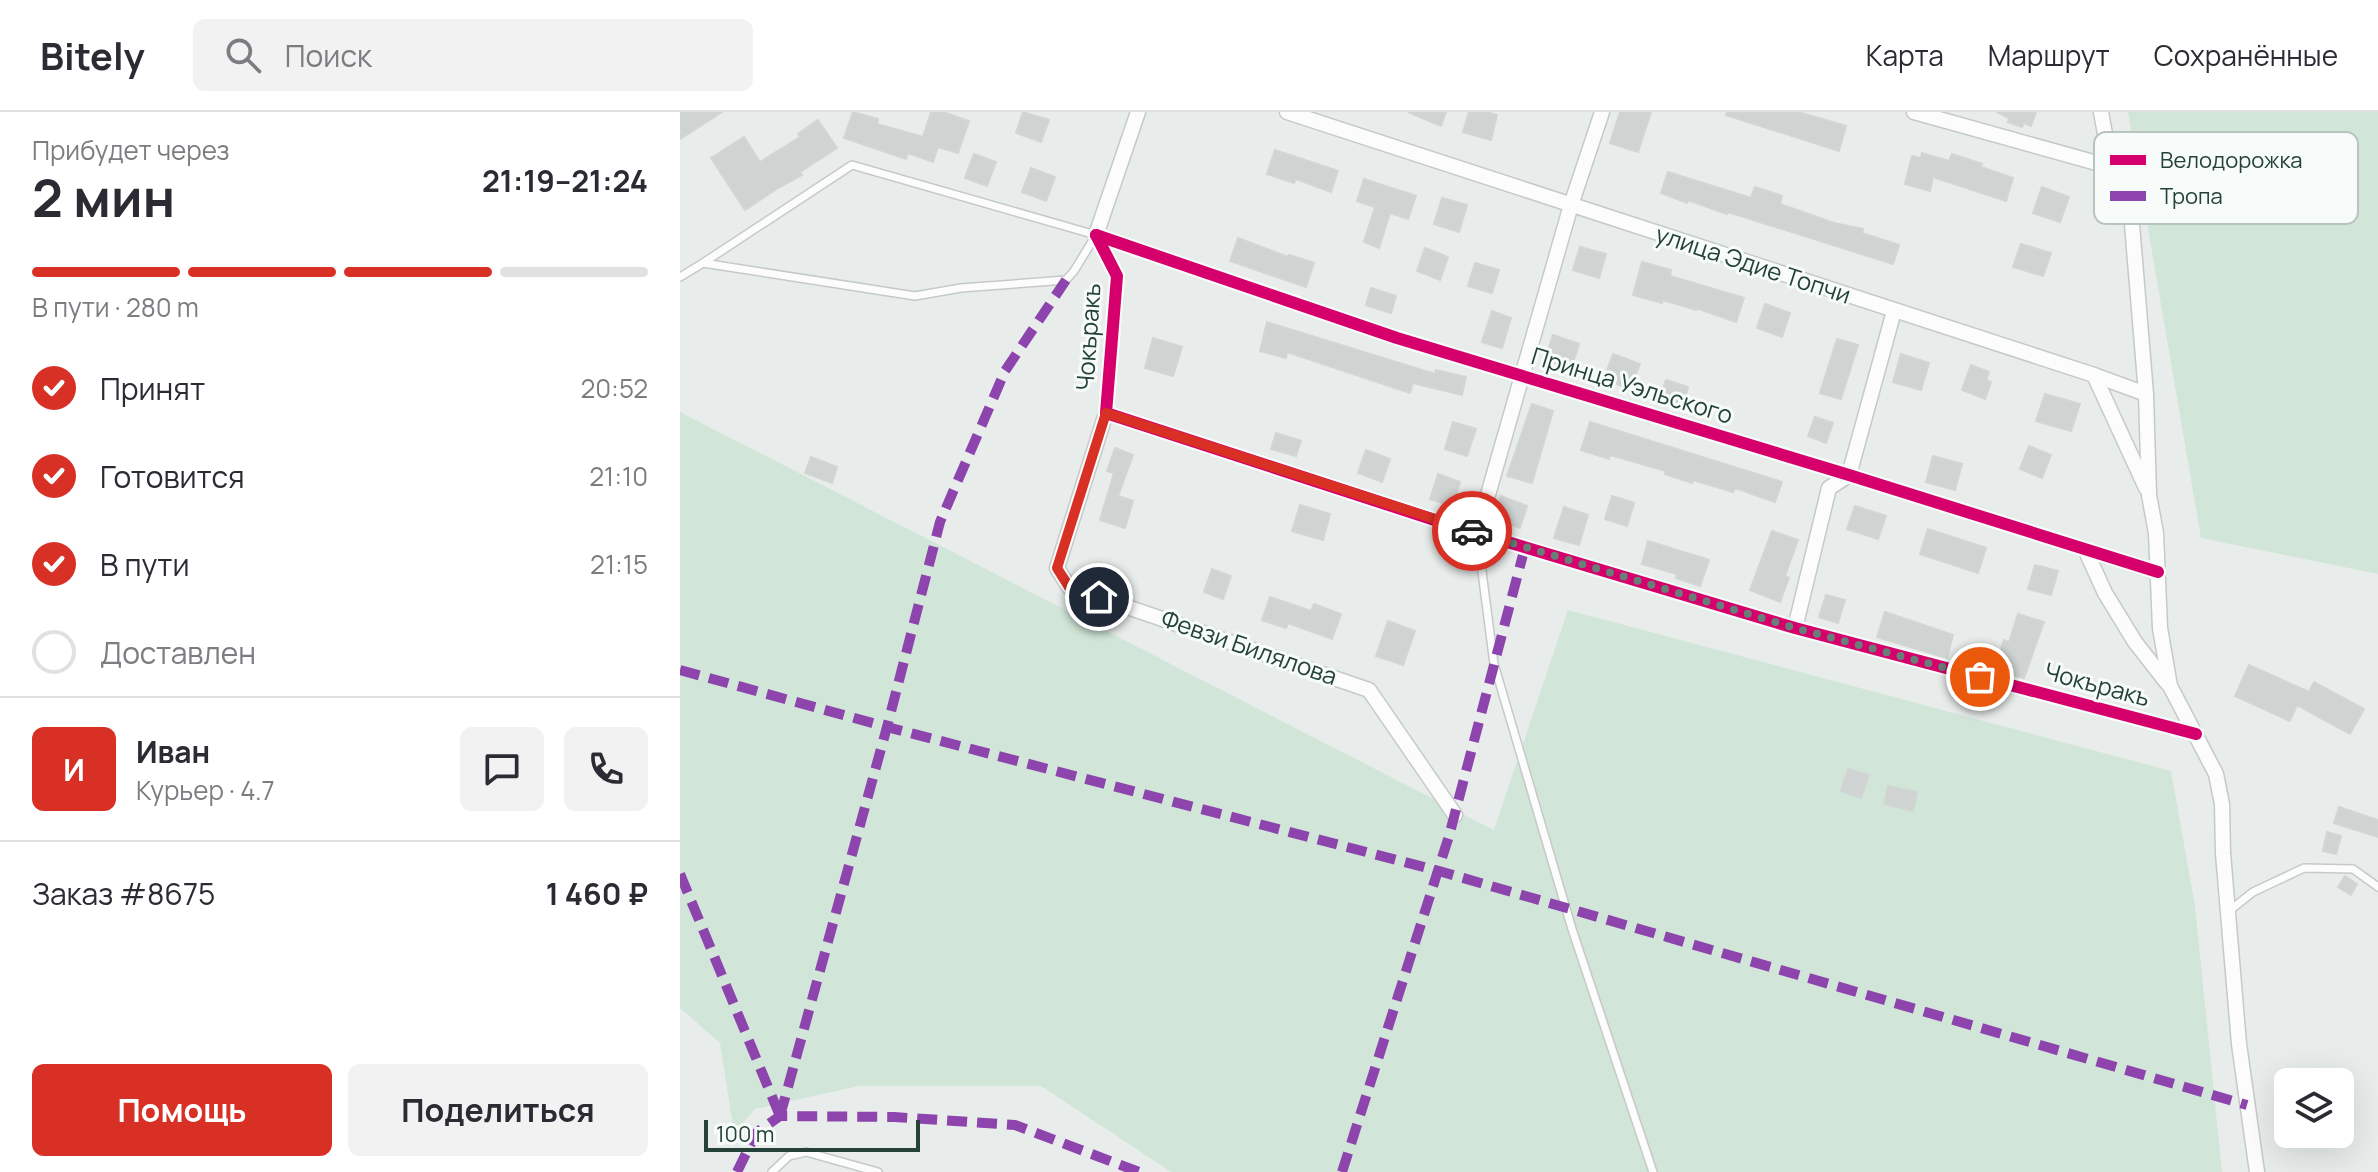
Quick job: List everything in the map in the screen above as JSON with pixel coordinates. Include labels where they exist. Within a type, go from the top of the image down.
[{"type":"street","points":[[1096,235],[1138,112]]},
{"type":"street","name":"улица Эдие Топчи","points":[[1287,112],[2146,394]]},
{"type":"street","points":[[1477,533],[1571,205],[1602,112]]},
{"type":"street","points":[[1914,112],[2094,162]]},
{"type":"street","points":[[2101,112],[2105,132]]},
{"type":"street","points":[[2132,224],[2146,394],[2149,495],[2156,533],[2160,628],[2170,686]]},
{"type":"street","name":"Принца Уэльского","points":[[1096,235],[1382,333],[2158,572]]},
{"type":"street","name":"Чокъракъ","points":[[1096,235],[1117,276],[1106,413],[1477,533],[1795,628],[2196,734]]},
{"type":"street","points":[[1795,628],[1829,488],[1849,475],[1894,311]]},
{"type":"street","points":[[2094,375],[2149,495]]},
{"type":"street","name":"Февзи Билялова","points":[[1106,413],[1057,568],[1069,587],[1369,690],[1455,815]]},
{"type":"street","points":[[2085,549],[2105,593],[2135,642],[2170,686],[2216,774],[2222,804],[2227,912],[2239,1044],[2257,1172]]},
{"type":"lane","points":[[680,277],[852,165],[1096,235],[1066,280],[961,288],[915,296],[703,263]]},
{"type":"lane","points":[[1477,533],[1494,664],[1572,929],[1653,1172]]},
{"type":"lane","points":[[2227,912],[2253,892],[2304,868],[2353,869],[2378,887]]},
{"type":"lane","points":[[772,1172],[789,1156],[806,1152],[878,1172]]},
{"type":"green space","points":[[2128,112],[2378,112],[2378,574],[2201,538],[2147,224],[2358,224],[2358,132],[2131,132]]},
{"type":"green space","points":[[680,412],[1494,830],[1568,610],[2171,771],[2195,906],[2222,1172],[1171,1172],[1041,1086],[859,1086],[755,1109],[734,1133],[720,1043],[680,1008]]},
{"type":"building","points":[[680,112],[722,112],[680,139]]},
{"type":"building","points":[[853,112],[878,119],[877,124],[923,137],[931,112],[943,112],[969,121],[958,153],[938,147],[933,162],[908,153],[906,159],[844,138]]},
{"type":"building","points":[[1023,112],[1049,120],[1041,142],[1016,133]]},
{"type":"building","points":[[1408,112],[1446,112],[1441,126]]},
{"type":"building","points":[[1469,112],[1497,115],[1491,140],[1463,132]]},
{"type":"building","points":[[1620,112],[1651,112],[1638,152],[1610,143]]},
{"type":"building","points":[[1727,112],[1798,112],[1846,126],[1839,151],[1726,115]]},
{"type":"building","points":[[1997,112],[2036,112],[2031,126],[2024,123],[2022,127],[2008,122],[2009,118]]},
{"type":"building","points":[[818,120],[837,148],[800,172],[802,175],[745,210],[711,158],[744,137],[760,162],[800,137],[798,134]]},
{"type":"building","points":[[1275,150],[1338,171],[1331,192],[1296,179],[1294,183],[1267,174]]},
{"type":"building","points":[[1922,153],[1949,161],[1952,154],[2013,178],[2006,201],[1933,177],[1930,191],[1905,184],[1912,156],[1921,158]]},
{"type":"building","points":[[974,154],[996,162],[987,186],[965,178]]},
{"type":"building","points":[[1031,168],[1055,177],[1046,201],[1022,192]]},
{"type":"building","points":[[1668,172],[1751,198],[1755,187],[1782,196],[1780,204],[1834,223],[1863,229],[1862,233],[1899,245],[1893,264],[1661,193]]},
{"type":"building","points":[[1364,179],[1416,196],[1408,219],[1390,213],[1379,248],[1364,242],[1375,207],[1357,201]]},
{"type":"building","points":[[2042,187],[2069,197],[2060,222],[2033,213]]},
{"type":"building","points":[[1442,198],[1467,205],[1459,232],[1434,224]]},
{"type":"building","points":[[1238,238],[1288,257],[1314,263],[1306,287],[1230,261]]},
{"type":"building","points":[[2021,244],[2051,253],[2043,276],[2013,267]]},
{"type":"building","points":[[1580,247],[1606,254],[1599,278],[1573,270]]},
{"type":"building","points":[[1425,248],[1448,257],[1440,280],[1417,271]]},
{"type":"building","points":[[1642,262],[1671,270],[1670,276],[1744,298],[1736,322],[1696,308],[1633,295]]},
{"type":"building","points":[[1475,263],[1499,270],[1492,293],[1468,286]]},
{"type":"building","points":[[1371,288],[1396,296],[1391,313],[1366,305]]},
{"type":"building","points":[[1765,304],[1790,313],[1782,337],[1757,328]]},
{"type":"building","points":[[1492,311],[1511,318],[1502,348],[1482,342]]},
{"type":"building","points":[[1267,322],[1435,374],[1436,370],[1466,377],[1462,395],[1413,383],[1410,393],[1287,352],[1286,358],[1260,351]]},
{"type":"building","points":[[1553,335],[1579,344],[1571,369],[1545,360]]},
{"type":"building","points":[[1153,338],[1182,347],[1173,376],[1145,368]]},
{"type":"building","points":[[1837,339],[1858,345],[1841,399],[1820,393]]},
{"type":"building","points":[[1613,354],[1640,364],[1630,389],[1604,379]]},
{"type":"building","points":[[1901,354],[1929,363],[1921,390],[1893,382]]},
{"type":"building","points":[[1971,365],[1989,372],[1986,380],[1991,382],[1985,399],[1962,390]]},
{"type":"building","points":[[1666,380],[1688,387],[1683,405],[1660,397]]},
{"type":"building","points":[[2045,394],[2080,404],[2071,431],[2036,421]]},
{"type":"building","points":[[1532,404],[1553,411],[1532,483],[1507,476]]},
{"type":"building","points":[[1815,417],[1833,423],[1826,443],[1808,436]]},
{"type":"building","points":[[1453,422],[1476,429],[1467,456],[1445,449]]},
{"type":"building","points":[[1590,422],[1782,482],[1775,502],[1735,488],[1733,492],[1693,480],[1692,483],[1665,474],[1666,471],[1581,450]]},
{"type":"building","points":[[1276,433],[1301,441],[1296,456],[1271,449]]},
{"type":"building","points":[[2029,446],[2051,455],[2042,478],[2020,469]]},
{"type":"building","points":[[1115,448],[1133,455],[1118,496],[1133,501],[1125,528],[1100,520],[1114,473],[1107,471]]},
{"type":"building","points":[[1366,450],[1390,459],[1382,482],[1358,473]]},
{"type":"building","points":[[1933,456],[1962,464],[1955,490],[1926,482]]},
{"type":"building","points":[[811,457],[837,467],[832,483],[805,473]]},
{"type":"building","points":[[1438,474],[1460,482],[1452,506],[1430,499]]},
{"type":"building","points":[[1501,496],[1527,506],[1520,528],[1494,519]]},
{"type":"building","points":[[1612,496],[1634,503],[1627,526],[1605,519]]},
{"type":"building","points":[[1300,505],[1330,514],[1323,540],[1292,531]]},
{"type":"building","points":[[1855,506],[1886,516],[1878,539],[1847,529]]},
{"type":"building","points":[[1564,507],[1588,515],[1579,545],[1554,538]]},
{"type":"building","points":[[1928,529],[1986,548],[1978,573],[1920,554]]},
{"type":"building","points":[[1772,531],[1798,540],[1785,576],[1789,578],[1780,602],[1750,590]]},
{"type":"building","points":[[1648,541],[1709,560],[1700,586],[1676,578],[1677,574],[1642,564]]},
{"type":"building","points":[[2035,565],[2058,571],[2051,595],[2028,589]]},
{"type":"building","points":[[1212,569],[1231,576],[1223,599],[1204,592]]},
{"type":"building","points":[[1826,595],[1845,600],[1838,623],[1819,617]]},
{"type":"building","points":[[1270,597],[1311,611],[1314,604],[1341,614],[1332,639],[1288,623],[1286,628],[1262,620]]},
{"type":"building","points":[[1885,612],[1953,635],[1947,658],[1877,637]]},
{"type":"building","points":[[2018,614],[2044,622],[2024,678],[1994,670],[2004,640],[2009,642]]},
{"type":"building","points":[[1388,621],[1415,631],[1403,665],[1376,656]]},
{"type":"building","points":[[2249,665],[2309,692],[2314,682],[2364,709],[2350,734],[2297,705],[2290,721],[2235,696]]},
{"type":"building","points":[[1848,769],[1869,775],[1861,798],[1841,791]]},
{"type":"building","points":[[1888,786],[1917,792],[1913,811],[1884,804]]},
{"type":"building","points":[[2339,807],[2378,820],[2378,837],[2334,823]]},
{"type":"building","points":[[2327,832],[2341,836],[2336,854],[2323,851]]},
{"type":"building","points":[[2345,876],[2357,884],[2351,895],[2338,887]]},
{"type":"marked path","points":[[780,1116],[940,522],[1005,371],[1066,280]]},
{"type":"marked path","points":[[1342,1172],[1449,836],[1525,547]]},
{"type":"marked path","points":[[680,670],[1439,871],[2247,1105]]},
{"type":"marked path","points":[[680,874],[780,1116]]},
{"type":"marked path","points":[[737,1172],[756,1133],[780,1116],[894,1117],[1015,1125],[1139,1172]]},
{"type":"cycle path","points":[[1096,235],[1117,276],[1106,413],[1447,524],[1795,628],[2196,734]]},
{"type":"cycle path","points":[[1096,235],[1397,338],[2158,572]]},
{"type":"way so far","points":[[1472,531],[1795,628],[1980,677]]},
{"type":"route","points":[[1099,597],[1069,587],[1057,568],[1106,413],[1472,531]]}]
